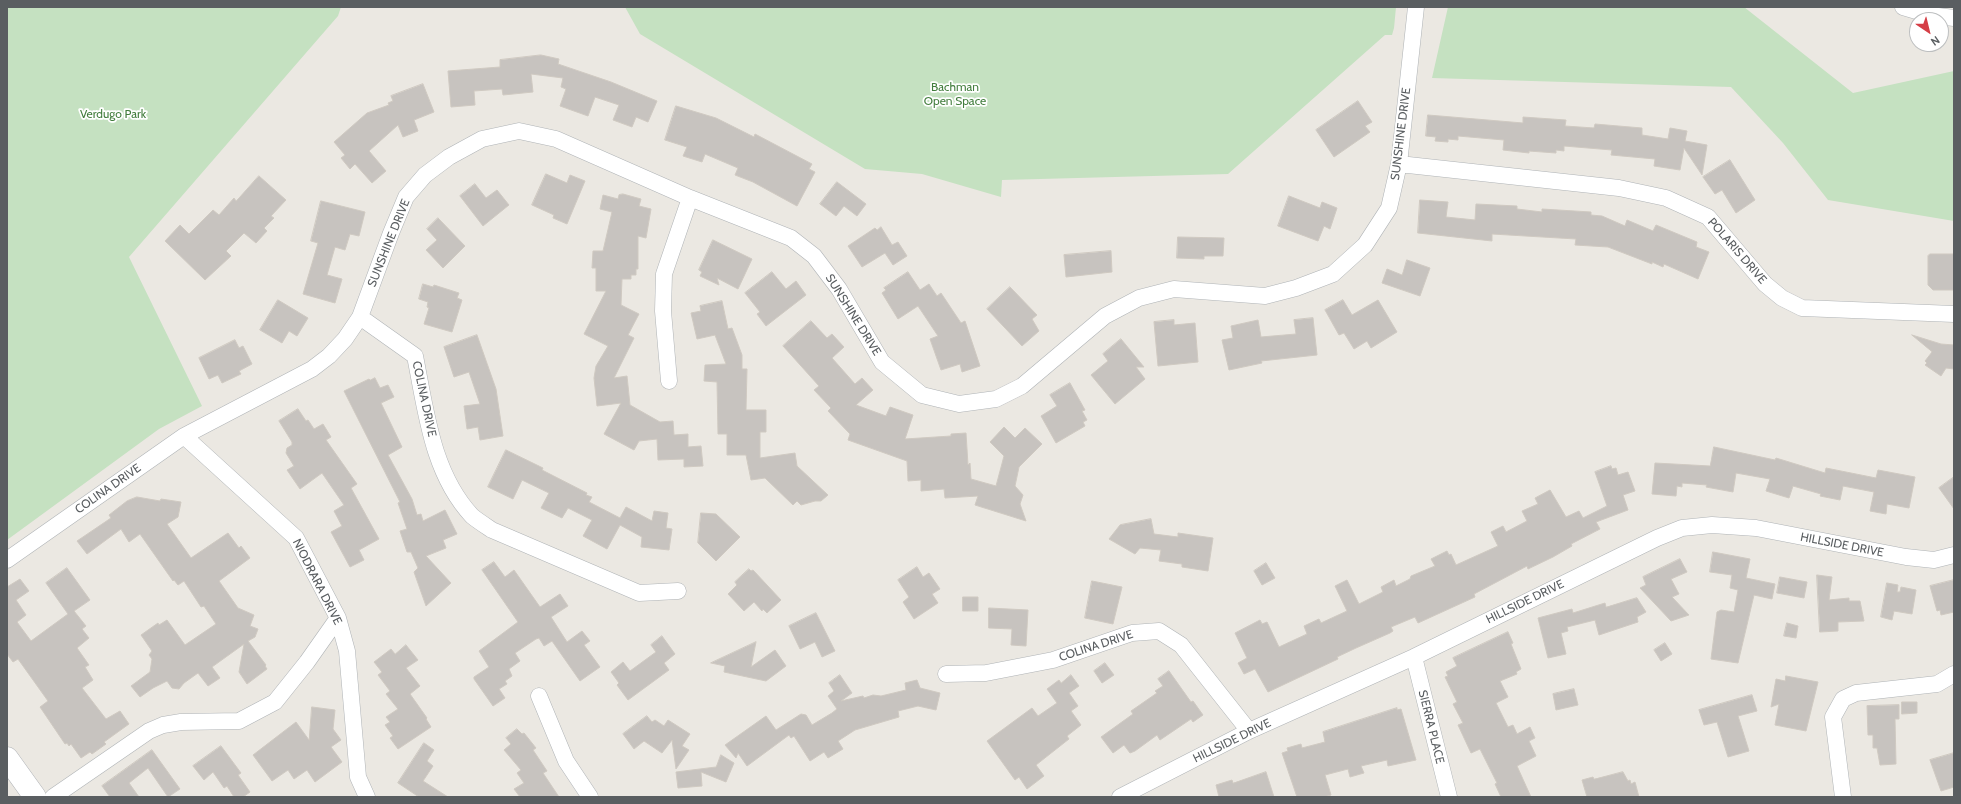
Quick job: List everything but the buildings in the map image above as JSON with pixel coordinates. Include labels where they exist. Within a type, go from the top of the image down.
[{"type":"main road","points":[[7,758],[35,797]]},
{"type":"street","name":"SUNSHINE DRIVE","points":[[360,317],[406,197],[425,175],[449,157],[482,139],[519,131],[556,139],[690,198],[792,238],[814,256],[839,289],[882,362],[922,395],[959,404],[996,399],[1022,386],[1105,316],[1139,298],[1174,289],[1265,296],[1296,288],[1333,274],[1366,245],[1389,208],[1399,164],[1416,7]]},
{"type":"street","points":[[1903,7],[1930,15],[1954,18]]},
{"type":"street","name":"POLARIS DRIVE","points":[[1399,164],[1619,188],[1666,198],[1708,217],[1765,284],[1782,298],[1802,308],[1954,314]]},
{"type":"street","points":[[669,381],[663,311],[664,274],[690,198]]},
{"type":"street","name":"COLINA DRIVE","points":[[7,560],[184,436],[312,368],[329,356],[345,340],[360,317],[415,356],[432,440],[448,483],[473,516],[492,530],[639,593],[678,591]]},
{"type":"street","name":"NIODRARA DRIVE","points":[[184,436],[296,538],[338,618],[347,651],[358,777],[367,797]]},
{"type":"street","name":"HILLSIDE DRIVE","points":[[1120,797],[1249,731],[1414,657],[1657,538],[1682,528],[1712,525],[1756,528],[1906,557],[1934,560],[1954,555]]},
{"type":"street","points":[[54,797],[149,731],[163,725],[181,722],[239,721],[275,702],[307,662],[338,618]]},
{"type":"street","name":"COLINA DRIVE","points":[[946,674],[986,672],[1053,660],[1132,633],[1159,631],[1181,645],[1249,731]]},
{"type":"street","name":"SIERRA PLACE","points":[[1414,657],[1449,797]]},
{"type":"street","points":[[1843,797],[1833,717],[1843,699],[1856,693],[1937,684],[1954,674]]},
{"type":"street","points":[[539,696],[566,761],[590,797]]},
{"type":"green space","name":"Verdugo Park","points":[[7,7],[341,7],[338,16],[129,257],[202,406],[159,429],[7,540]]},
{"type":"green space","name":"Bachman Open Space","points":[[625,7],[1396,7],[1392,35],[1385,35],[1228,174],[1002,180],[1001,197],[922,174],[865,169],[640,34]]},
{"type":"green space","points":[[1448,7],[1744,7],[1853,93],[1954,71],[1954,221],[1828,200],[1783,143],[1731,87],[1432,78]]}]
